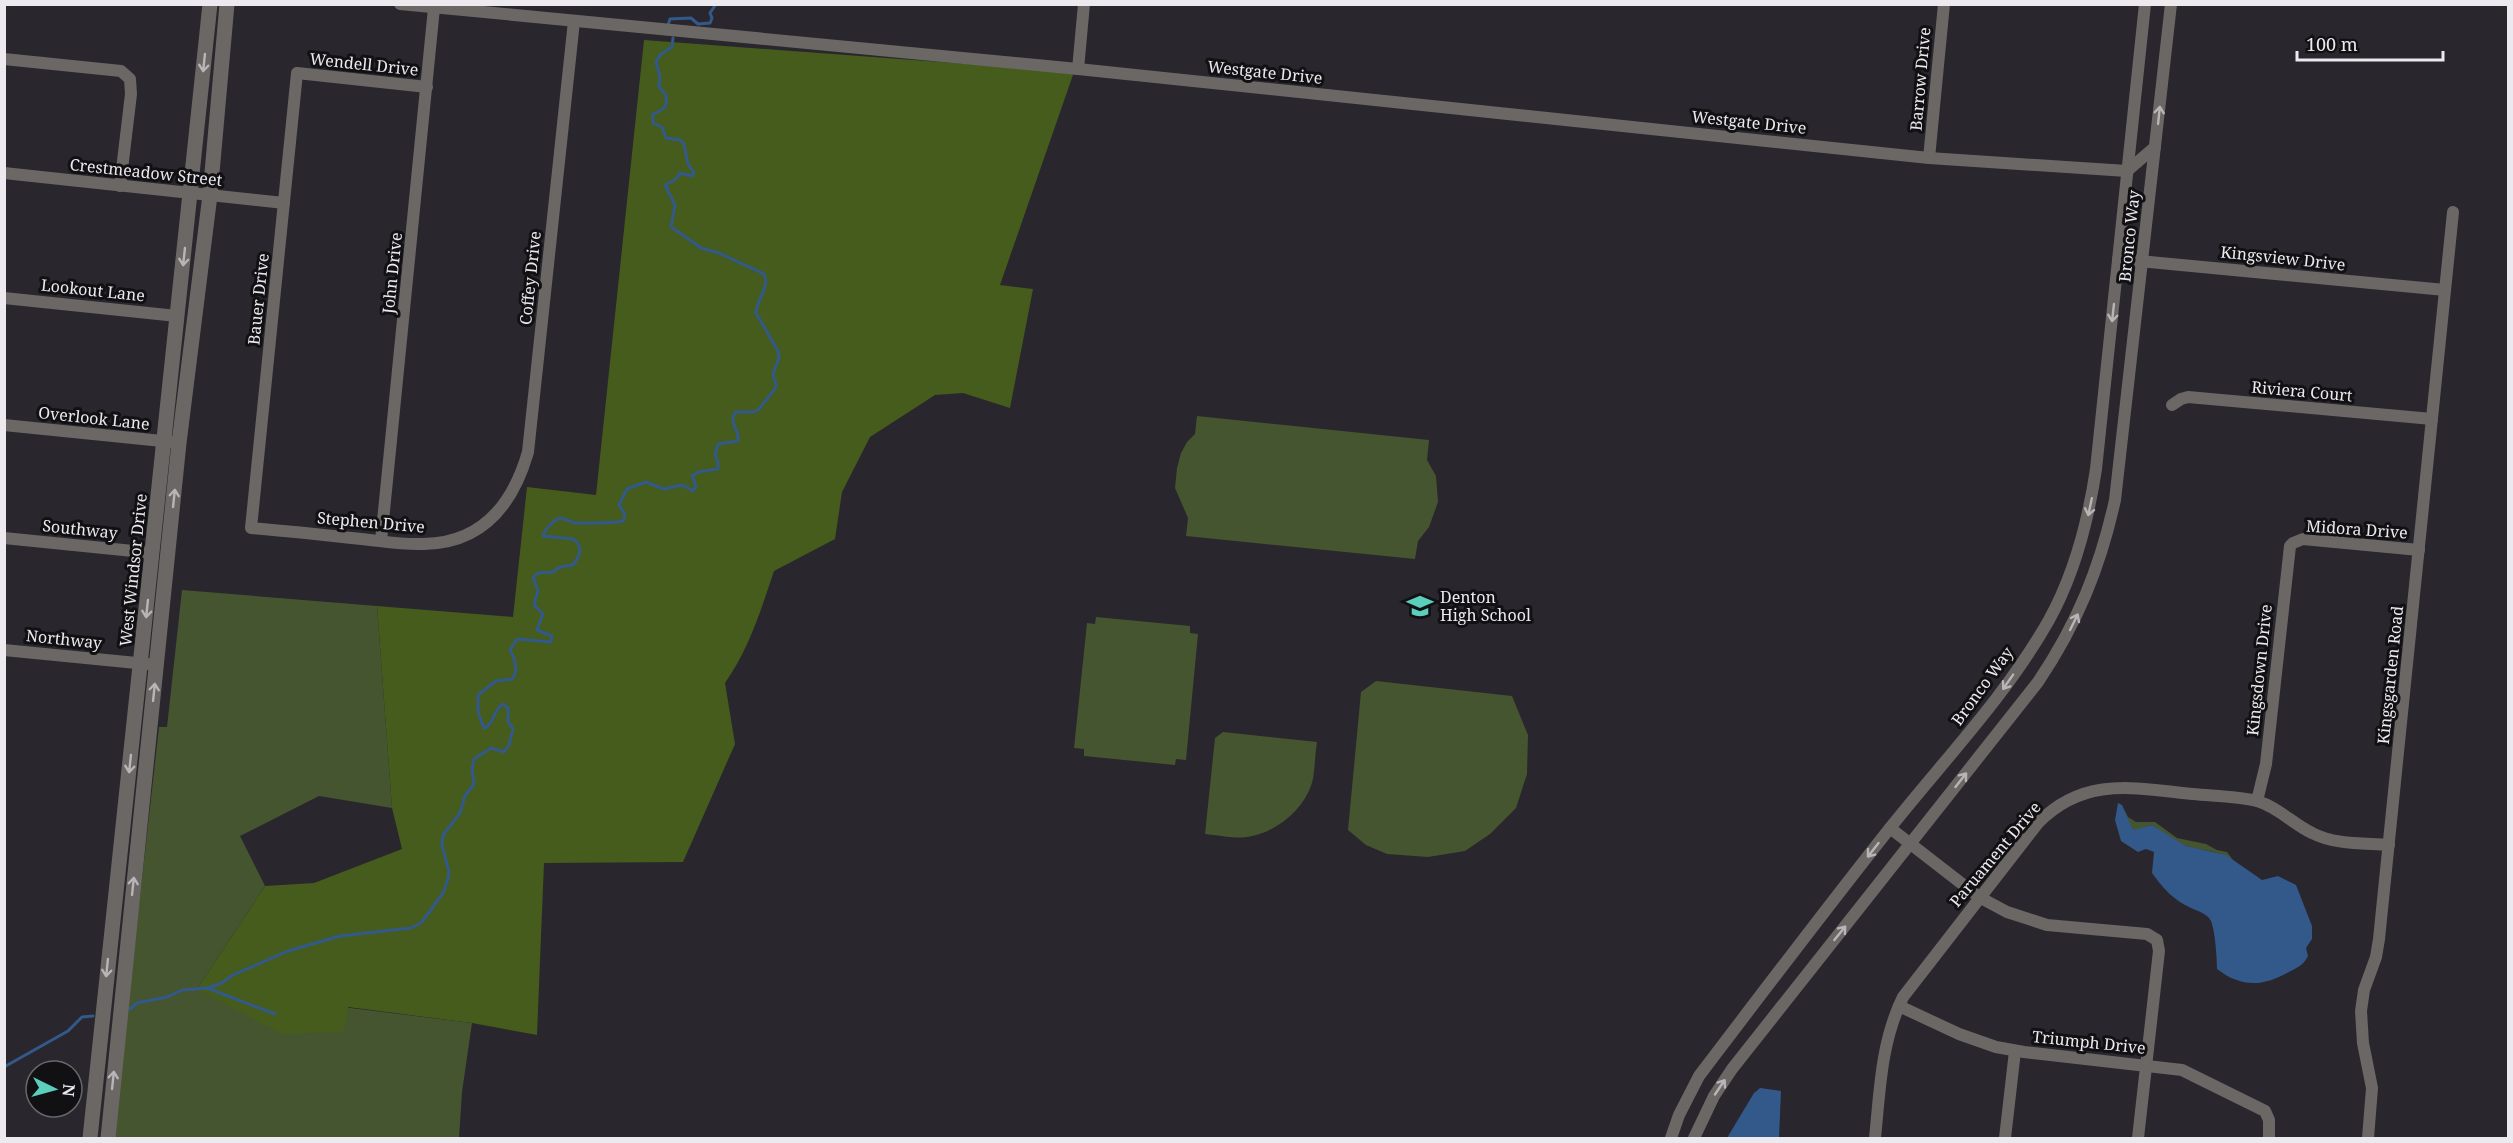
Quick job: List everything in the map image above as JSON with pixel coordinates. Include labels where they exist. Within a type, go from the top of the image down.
[{"type":"street","name":"West Windsor Drive","points":[[108,1138],[157,665],[172,442],[177,316],[210,4]]},
{"type":"street","name":"West Windsor Drive","points":[[90,1138],[153,553],[210,195],[227,4]]},
{"type":"street","name":"Westgate Drive","points":[[400,4],[434,8],[510,9],[574,21],[1078,69],[1929,158],[2127,171]]},
{"type":"street","points":[[1078,69],[1084,4]]},
{"type":"street","name":"Barrow Drive","points":[[1929,158],[1944,4]]},
{"type":"street","points":[[2127,171],[2145,4]]},
{"type":"street","points":[[2127,171],[2155,147],[2171,4]]},
{"type":"street","name":"John Drive","points":[[381,541],[434,8]]},
{"type":"street","name":"Coffey Drive","points":[[484,525],[515,490],[528,452],[574,21]]},
{"type":"street","points":[[4,60],[121,72],[130,79],[131,94],[120,186]]},
{"type":"street","name":"Wendell Drive","points":[[297,73],[427,87]]},
{"type":"street","name":"Bauer Drive","points":[[252,528],[297,73]]},
{"type":"street","name":"Bronco Way","points":[[1694,1138],[1714,1096],[1732,1069],[2038,682],[2057,654],[2088,593],[2100,562],[2115,500],[2155,147]]},
{"type":"street","name":"Bronco Way","points":[[1671,1138],[1699,1076],[1890,828],[1992,705],[2049,620],[2064,589],[2077,555],[2092,498],[2127,171]]},
{"type":"street","name":"Crestmeadow Street","points":[[4,173],[284,203]]},
{"type":"street","name":"Kingsgarden Road","points":[[2368,1138],[2372,1088],[2363,1043],[2361,1011],[2364,990],[2378,948],[2453,212]]},
{"type":"street","name":"Kingsview Drive","points":[[2118,259],[2445,290]]},
{"type":"street","name":"Lookout Lane","points":[[4,298],[177,316]]},
{"type":"street","name":"Riviera Court","points":[[2172,405],[2181,399],[2188,398],[2432,419]]},
{"type":"street","name":"Overlook Lane","points":[[4,425],[172,442]]},
{"type":"street","name":"Stephen Drive","points":[[252,528],[423,544],[439,543],[464,536],[484,525]]},
{"type":"street","name":"Southway","points":[[4,538],[153,553]]},
{"type":"street","name":"Midora Drive","points":[[2293,543],[2303,539],[2419,550]]},
{"type":"street","name":"Kingsdown Drive","points":[[2258,801],[2266,764],[2288,552],[2293,543]]},
{"type":"street","name":"Northway","points":[[4,650],[157,665]]},
{"type":"street","name":"Paruament Drive","points":[[1875,1138],[1885,1047],[1899,1006],[1908,988],[2046,815],[2070,799],[2096,789],[2127,788],[2258,801],[2274,808],[2319,836],[2335,840],[2389,845]]},
{"type":"street","points":[[1890,828],[1979,897],[2007,912],[2047,925],[2147,934],[2157,940],[2159,951],[2138,1138]]},
{"type":"street","name":"Triumph Drive","points":[[1899,1006],[1959,1034],[2015,1051],[2174,1068],[2191,1073],[2265,1111],[2269,1120],[2269,1138]]},
{"type":"street","points":[[2005,1138],[2015,1051]]},
{"type":"green space","points":[[644,40],[1074,72],[1000,285],[1033,289],[1010,408],[963,393],[935,395],[870,437],[842,492],[835,539],[774,571],[748,643],[725,683],[735,744],[683,862],[544,863],[537,1035],[472,1023],[348,1007],[343,1032],[282,1034],[197,989],[265,886],[314,883],[402,849],[392,808],[377,606],[513,617],[527,487],[596,495]]},
{"type":"green space","points":[[1197,416],[1429,440],[1427,460],[1436,476],[1438,502],[1429,527],[1418,541],[1415,559],[1186,536],[1188,518],[1175,488],[1181,453],[1195,434]]},
{"type":"green space","points":[[182,590],[377,606],[392,808],[319,796],[240,836],[265,886],[197,989],[472,1023],[462,1092],[459,1138],[113,1138],[159,727],[167,727]]},
{"type":"green space","points":[[1096,617],[1190,626],[1190,633],[1198,634],[1186,760],[1176,759],[1175,765],[1084,756],[1084,749],[1074,748],[1087,623],[1095,624]]},
{"type":"green space","points":[[1376,681],[1512,696],[1528,735],[1527,774],[1516,808],[1490,834],[1465,851],[1428,857],[1387,854],[1366,845],[1348,830],[1361,692]]},
{"type":"green space","points":[[1223,732],[1317,742],[1313,779],[1304,800],[1279,825],[1258,835],[1231,837],[1205,834],[1215,738]]},
{"type":"green space","points":[[2122,805],[2128,817],[2136,822],[2155,822],[2177,838],[2206,844],[2227,852],[2233,860],[2216,852],[2181,844],[2152,825],[2133,831]]},
{"type":"water","points":[[2118,803],[2122,805],[2133,830],[2152,825],[2186,846],[2226,855],[2262,880],[2278,876],[2296,885],[2312,926],[2312,939],[2306,948],[2308,956],[2304,962],[2278,978],[2260,983],[2243,982],[2217,969],[2215,937],[2211,921],[2204,914],[2179,901],[2160,884],[2152,873],[2154,852],[2146,849],[2138,852],[2121,841],[2115,820]]},
{"type":"water","points":[[1760,1088],[1781,1091],[1779,1138],[1727,1138],[1754,1093]]},
{"type":"waterway","points":[[668,25],[670,19],[691,18],[698,24],[710,23],[712,18],[710,13],[716,4]]},
{"type":"waterway","points":[[207,988],[288,951],[340,936],[411,928],[422,922],[443,893],[448,879],[449,872],[442,845],[443,835],[460,813],[465,796],[474,784],[472,769],[474,759],[491,748],[504,752],[509,745],[513,729],[508,721],[508,708],[503,704],[490,724],[484,728],[478,712],[478,695],[496,681],[512,679],[516,668],[510,650],[517,639],[551,642],[552,636],[537,630],[543,614],[534,605],[538,590],[533,578],[538,573],[553,572],[560,567],[573,565],[579,555],[579,545],[573,539],[543,536],[544,532],[559,518],[575,523],[623,521],[625,514],[619,505],[627,489],[646,482],[664,489],[683,485],[693,491],[696,486],[692,476],[698,472],[718,469],[715,455],[718,444],[738,441],[738,434],[733,423],[733,416],[736,412],[754,412],[774,390],[776,385],[773,374],[779,358],[778,351],[756,313],[764,289],[764,274],[719,253],[701,248],[671,227],[675,205],[665,185],[675,180],[680,173],[692,176],[694,173],[688,164],[684,144],[680,140],[666,138],[662,127],[653,123],[653,114],[664,108],[666,103],[666,95],[659,87],[660,76],[656,63],[660,55],[672,47],[673,38]]},
{"type":"waterway","points":[[130,1009],[137,1003],[167,997],[182,990],[207,988],[275,1014]]},
{"type":"waterway","points":[[4,1067],[68,1031],[82,1017],[93,1016]]},
{"type":"place","name":"Denton High School","points":[[1420,606]]}]
